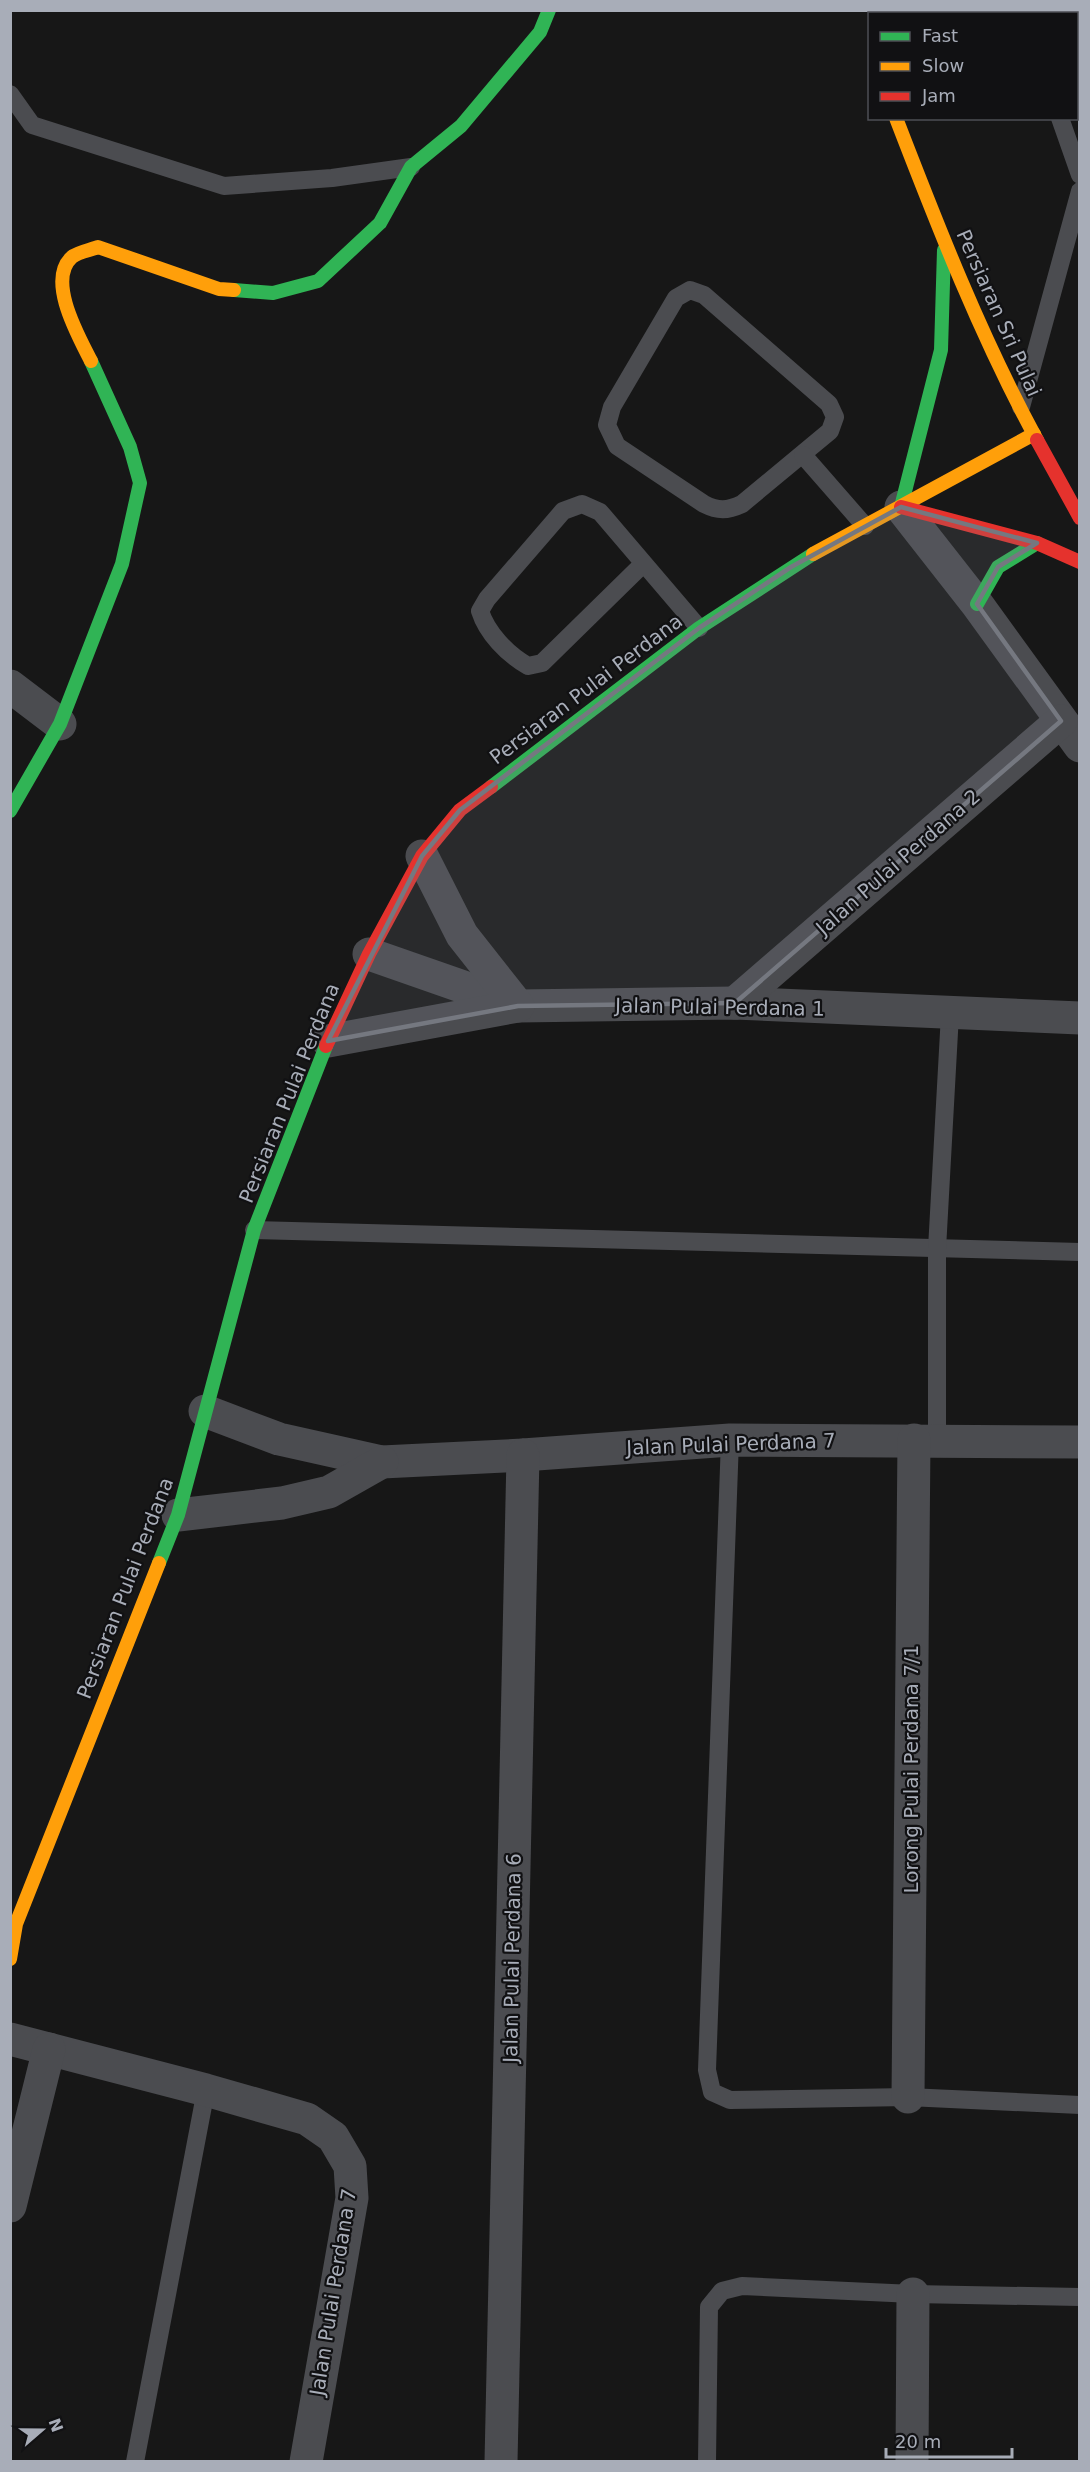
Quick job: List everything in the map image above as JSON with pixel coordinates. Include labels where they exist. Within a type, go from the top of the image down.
[{"type":"street","points":[[10,811],[60,724],[122,564],[140,483],[130,447],[113,407],[65,307],[63,273],[72,257],[98,247],[219,289],[273,293],[318,281],[380,222],[411,166],[461,126],[540,32],[549,10]]},
{"type":"street","name":"Persiaran Sri Pulai","points":[[897,120],[944,242],[1020,408],[1080,518]]},
{"type":"street","points":[[901,507],[941,350],[944,242]]},
{"type":"street","name":"Persiaran Pulai Perdana","points":[[10,1959],[16,1924],[178,1515],[254,1230],[328,1041],[369,954],[422,856],[460,810],[699,628],[791,567],[1034,434]]},
{"type":"street","points":[[901,507],[1037,543],[1080,562]]},
{"type":"street","points":[[901,507],[977,604],[1070,734]]},
{"type":"street","points":[[977,604],[998,567],[1037,543]]},
{"type":"street","points":[[10,686],[60,724]]},
{"type":"street","name":"Jalan Pulai Perdana 2","points":[[735,1003],[1070,734]]},
{"type":"street","points":[[328,1041],[518,1006],[462,935],[422,856]]},
{"type":"street","name":"Jalan Pulai Perdana 1","points":[[369,954],[518,1006],[735,1003],[1080,1018]]},
{"type":"street","name":"Jalan Pulai Perdana 7","points":[[205,1410],[279,1439],[382,1462],[523,1455],[730,1440],[1080,1442]]},
{"type":"street","name":"Lorong Pulai Perdana 7/1","points":[[908,2097],[925,1440]]},
{"type":"street","name":"Jalan Pulai Perdana 6","points":[[501,2462],[523,1455]]},
{"type":"street","name":"Jalan Pulai Perdana 7","points":[[178,1515],[282,1503],[329,1491],[382,1462]]},
{"type":"street","name":"Jalan Pulai Perdana 7","points":[[10,2039],[307,2119],[333,2137],[350,2166],[352,2198],[306,2462]]},
{"type":"street","points":[[10,2206],[49,2049]]},
{"type":"street","points":[[912,2462],[914,2294]]},
{"type":"lane","points":[[10,93],[32,125],[224,186],[332,178],[411,166]]},
{"type":"lane","points":[[1061,120],[1080,175]]},
{"type":"lane","points":[[1020,408],[1080,191]]},
{"type":"lane","points":[[690,290],[704,295],[830,404],[835,417],[830,431],[803,455],[742,504],[730,510],[716,510],[617,446],[607,425],[612,407],[676,298],[690,290]]},
{"type":"lane","points":[[803,455],[865,526]]},
{"type":"lane","points":[[643,564],[542,663],[528,666],[516,659],[484,625],[480,610],[488,599],[563,511],[582,504],[600,512],[699,628]]},
{"type":"lane","points":[[925,1440],[950,1014]]},
{"type":"lane","points":[[254,1230],[1080,1252]]},
{"type":"lane","points":[[730,1440],[707,2058],[712,2092],[730,2100],[908,2097],[1080,2105]]},
{"type":"lane","points":[[135,2462],[206,2090]]},
{"type":"lane","points":[[706,2462],[709,2307],[722,2291],[742,2286],[914,2294],[1080,2297]]},
{"type":"highlighted area","points":[[901,507],[976,525],[1037,543],[998,567],[977,604],[1061,721],[735,1003],[518,1006],[328,1041],[422,856],[460,810],[699,628],[791,567]]},
{"type":"traffic: fast","points":[[234,290],[273,293],[318,281],[380,223],[411,167],[461,126],[540,32],[549,10]]},
{"type":"traffic: fast","points":[[901,507],[941,350],[944,250]]},
{"type":"traffic: fast","points":[[10,811],[60,724],[122,564],[140,483],[130,447],[91,361]]},
{"type":"traffic: fast","points":[[977,604],[998,567],[1037,543]]},
{"type":"traffic: fast","points":[[491,787],[699,628],[813,554]]},
{"type":"traffic: fast","points":[[159,1563],[178,1515],[254,1230],[326,1046]]},
{"type":"traffic: slow","points":[[897,120],[944,241],[979,322],[1037,440]]},
{"type":"traffic: slow","points":[[91,361],[73,324],[63,294],[62,280],[65,267],[72,257],[81,252],[98,247],[219,289],[234,290]]},
{"type":"traffic: slow","points":[[813,554],[1034,434]]},
{"type":"traffic: slow","points":[[10,1959],[16,1924],[159,1563]]},
{"type":"traffic: jam","points":[[1037,440],[1080,518]]},
{"type":"traffic: jam","points":[[901,507],[1037,543],[1080,562]]},
{"type":"traffic: jam","points":[[326,1046],[369,954],[422,856],[460,810],[491,787]]}]
